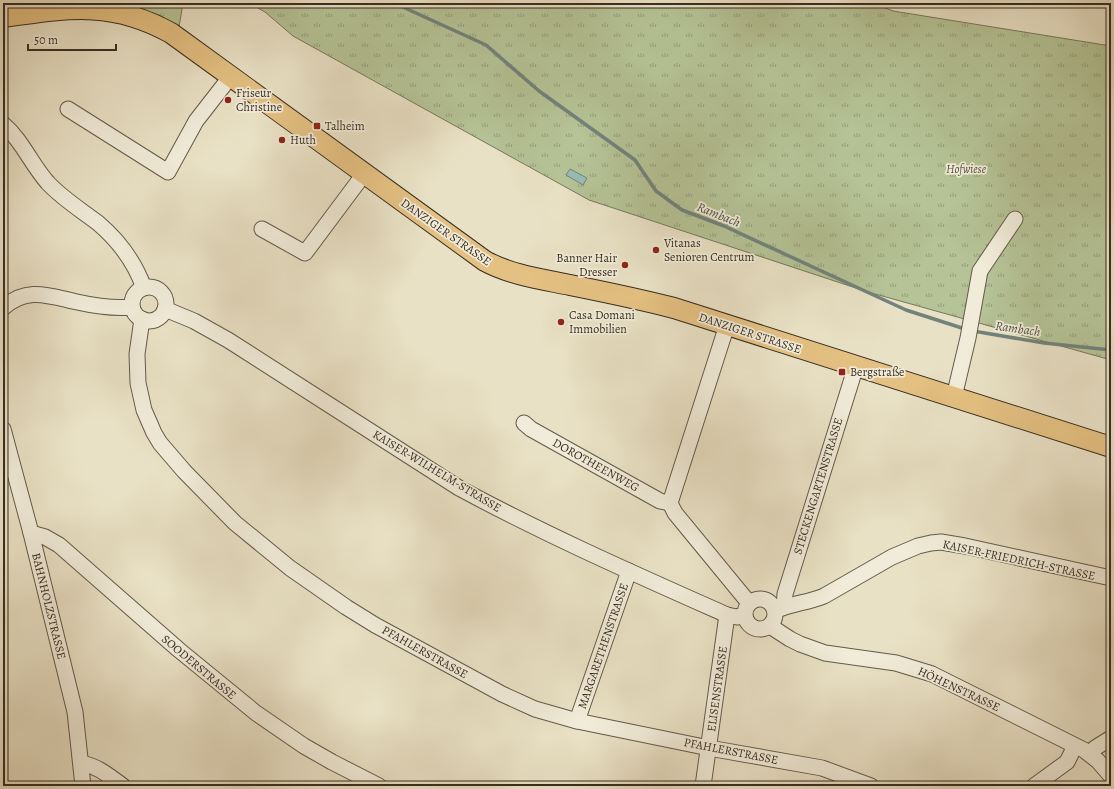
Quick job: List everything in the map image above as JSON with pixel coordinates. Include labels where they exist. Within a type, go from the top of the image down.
[{"type":"main road","name":"DANZIGER STRASSE","points":[[3,17],[94,5],[124,11],[148,20],[171,33],[485,261],[501,268],[537,279],[642,299],[1111,447]]},
{"type":"street","points":[[68,109],[168,172],[196,121],[231,76]]},
{"type":"street","points":[[3,124],[16,137],[41,174],[55,190],[63,198],[99,224],[121,247],[135,267],[144,288]]},
{"type":"street","points":[[262,229],[305,253],[364,174]]},
{"type":"street","points":[[954,397],[968,338],[980,271],[1015,219]]},
{"type":"street","points":[[144,288],[153,288],[160,292],[165,300],[165,309],[157,318],[150,321],[142,319],[136,314],[132,307],[134,295],[144,288]]},
{"type":"street","points":[[3,308],[22,296],[39,293],[111,308],[132,307]]},
{"type":"street","name":"KAISER-WILHELM-STRASSE","points":[[165,309],[194,321],[217,333],[460,488],[501,510],[629,572],[727,615],[737,616],[747,609]]},
{"type":"street","name":"PFAHLERSTRASSE","points":[[142,319],[137,368],[140,398],[148,422],[160,443],[184,471],[235,523],[290,568],[329,596],[375,625],[513,700],[556,716],[709,748],[822,768],[871,786]]},
{"type":"street","points":[[727,325],[670,503],[675,513],[747,609],[749,624],[753,627],[766,629],[770,626],[780,609],[773,606],[768,601],[761,599],[754,599],[747,609]]},
{"type":"street","name":"STECKENGARTENSTRASSE","points":[[780,609],[856,366]]},
{"type":"street","name":"DOROTHEENWEG","points":[[524,423],[531,429],[660,501],[670,503]]},
{"type":"street","name":"BAHNHOLZSTRASSE","points":[[3,429],[31,533],[75,712],[83,786]]},
{"type":"street","name":"SOODERSTRASSE","points":[[31,533],[45,537],[59,545],[179,650],[256,713],[304,746],[379,786]]},
{"type":"street","name":"KAISER-FRIEDRICH-STRASSE","points":[[780,609],[824,596],[898,554],[918,546],[941,542],[1111,578]]},
{"type":"street","name":"MARGARETHENSTRASSE","points":[[577,721],[629,572]]},
{"type":"street","name":"ELISENSTRASSE","points":[[703,786],[727,615]]},
{"type":"street","name":"HÖHENSTRASSE","points":[[770,626],[795,642],[825,653],[896,663],[932,674],[1091,755],[1111,776]]},
{"type":"street","points":[[1091,755],[1095,748],[1111,738]]},
{"type":"street","points":[[1034,786],[1067,762],[1075,746]]},
{"type":"street","points":[[81,763],[100,769],[123,786]]},
{"type":"green space","points":[[113,3],[183,3],[179,27]]},
{"type":"green space","name":"Hofwiese","points":[[249,3],[873,3],[893,11],[1111,46],[1111,360],[868,292],[589,200],[293,36],[265,12]]},
{"type":"water","points":[[570,169],[587,178],[583,185],[566,175]]},
{"type":"waterway","name":"Rambach","points":[[394,3],[486,45],[539,91],[635,160],[656,191],[682,210],[724,226],[906,310],[965,329]]},
{"type":"waterway","name":"Rambach","points":[[973,331],[1044,343],[1111,350]]},
{"type":"place","name":"Friseur Christine","points":[[228,100]]},
{"type":"place","name":"Talheim","points":[[317,126]]},
{"type":"place","name":"Huth","points":[[282,140]]},
{"type":"place","name":"Vitanas Senioren Centrum","points":[[656,250]]},
{"type":"place","name":"Banner Hair Dresser","points":[[625,265]]},
{"type":"place","name":"Casa Domani Immobilien","points":[[561,322]]},
{"type":"place","name":"Bergstraße","points":[[842,372]]}]
